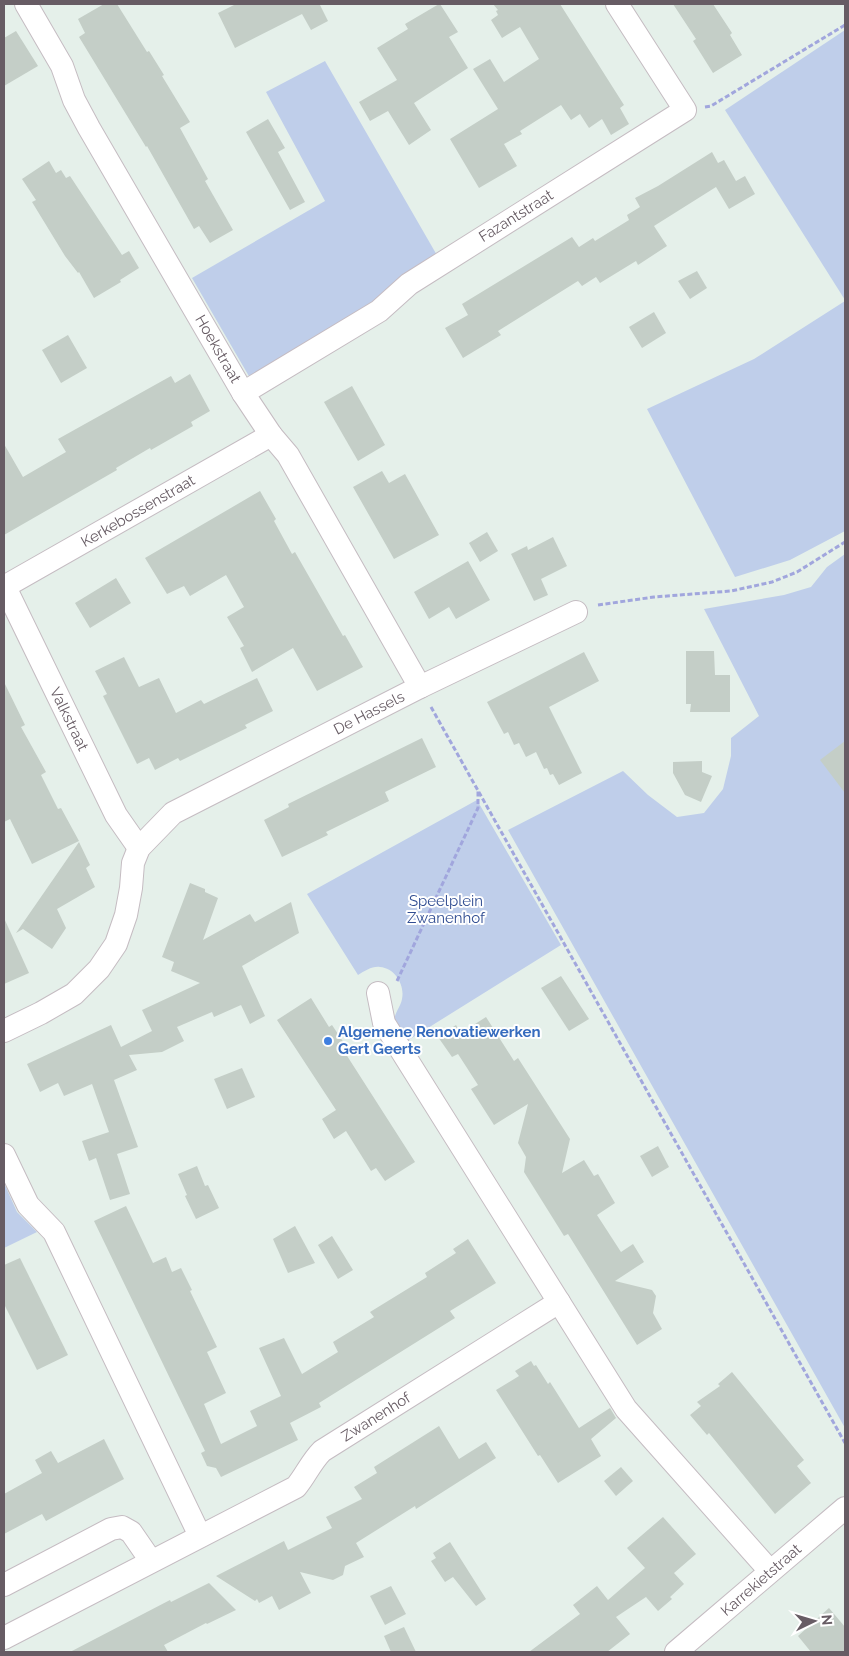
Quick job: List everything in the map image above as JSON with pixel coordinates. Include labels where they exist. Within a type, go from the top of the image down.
[{"type":"street","name":"Hoekstraat","points":[[26,4],[62,66],[74,100],[89,128],[243,393],[271,435],[288,455],[420,687]]},
{"type":"street","name":"Fazantstraat","points":[[243,393],[379,312],[409,284],[685,110],[617,4]]},
{"type":"street","name":"Kerkebossenstraat","points":[[4,587],[271,435]]},
{"type":"street","name":"Valkstraat","points":[[4,587],[116,815],[139,848]]},
{"type":"street","name":"De Hassels","points":[[4,1031],[74,994],[99,969],[116,944],[126,914],[133,863],[139,848],[173,813],[420,687],[576,612]]},
{"type":"street","points":[[378,993],[384,1023],[626,1409],[770,1571]]},
{"type":"street","points":[[4,1155],[28,1205],[54,1232],[200,1536]]},
{"type":"street","name":"Zwanenhof","points":[[4,1638],[296,1487],[303,1479],[313,1460],[322,1451],[559,1302]]},
{"type":"street","name":"Karrekietstraat","points":[[676,1652],[845,1508]]},
{"type":"street","points":[[4,1585],[111,1529],[122,1527],[131,1532],[151,1562]]},
{"type":"path","points":[[727,96],[845,25]]},
{"type":"path","points":[[576,612],[604,603],[731,591],[772,582],[797,572],[845,542]]},
{"type":"path","points":[[420,687],[845,1443]]},
{"type":"path","points":[[378,993],[398,981],[478,808],[478,790]]},
{"type":"green space","points":[[845,30],[845,300],[725,110]]},
{"type":"green space","points":[[325,61],[438,257],[374,302],[250,378],[192,278],[325,201],[266,92]]},
{"type":"green space","points":[[845,301],[845,531],[790,560],[735,577],[647,409],[754,359]]},
{"type":"green space","points":[[845,554],[845,1428],[508,830],[623,771],[648,795],[677,817],[704,813],[723,789],[731,756],[731,738],[759,716],[704,609],[784,595],[811,587],[827,567]]},
{"type":"green space","name":"Speelplein Zwanenhof","points":[[477,800],[561,945],[407,1041],[394,1021],[403,994],[398,978],[390,970],[380,967],[371,968],[358,975],[307,894]]},
{"type":"green space","points":[[4,1183],[17,1212],[37,1232],[4,1248]]},
{"type":"building","points":[[104,4],[117,4],[164,75],[162,76],[190,122],[180,128],[208,179],[205,181],[233,230],[210,243],[199,226],[194,229],[147,146],[79,37],[85,33],[78,19]]},
{"type":"building","points":[[236,4],[322,4],[320,5],[328,21],[311,30],[302,14],[235,48],[218,13]]},
{"type":"building","points":[[439,4],[458,32],[449,37],[468,68],[414,103],[431,130],[409,145],[388,111],[370,121],[359,102],[397,80],[377,48],[408,29],[405,24]]},
{"type":"building","points":[[493,4],[560,4],[624,105],[620,108],[629,124],[611,135],[602,119],[589,128],[580,114],[571,120],[561,105],[520,131],[522,134],[504,144],[517,166],[479,188],[450,139],[498,109],[473,69],[490,59],[504,82],[539,59],[520,27],[502,38],[491,20],[498,15],[496,11],[498,10]]},
{"type":"building","points":[[673,4],[713,4],[732,33],[730,35],[742,55],[713,73],[693,41],[696,39]]},
{"type":"building","points":[[16,31],[38,66],[4,86],[4,38]]},
{"type":"building","points":[[268,119],[285,148],[278,152],[305,202],[290,210],[246,132]]},
{"type":"building","points":[[712,152],[718,163],[724,160],[736,181],[745,176],[755,194],[729,209],[716,187],[654,226],[667,246],[638,265],[636,261],[600,283],[596,277],[582,286],[578,281],[498,331],[501,335],[463,358],[445,328],[468,315],[462,304],[572,237],[579,247],[593,238],[595,241],[629,220],[627,215],[640,207],[635,198]]},
{"type":"building","points":[[49,161],[56,173],[61,170],[66,178],[70,176],[122,255],[129,251],[139,268],[120,280],[121,282],[94,298],[79,272],[65,256],[32,202],[36,200],[22,179]]},
{"type":"building","points":[[697,271],[707,288],[690,299],[678,281]]},
{"type":"building","points":[[654,312],[666,333],[642,348],[629,327]]},
{"type":"building","points":[[68,335],[87,368],[61,383],[42,350]]},
{"type":"building","points":[[190,374],[210,411],[191,422],[193,426],[151,450],[150,448],[116,468],[117,470],[4,535],[4,444],[23,477],[66,452],[58,439],[171,376],[175,383]]},
{"type":"building","points":[[352,386],[385,445],[358,461],[324,402]]},
{"type":"building","points":[[382,471],[389,483],[405,474],[439,535],[394,559],[353,487]]},
{"type":"building","points":[[260,491],[276,519],[274,521],[292,554],[295,552],[363,667],[317,691],[293,648],[252,672],[240,648],[244,646],[227,617],[244,607],[226,575],[190,596],[184,586],[167,594],[145,558]]},
{"type":"building","points":[[487,532],[498,551],[480,562],[469,543]]},
{"type":"building","points":[[553,537],[567,566],[541,579],[548,595],[534,601],[511,554],[527,546],[528,550]]},
{"type":"building","points":[[468,561],[490,600],[456,619],[449,607],[429,619],[414,592]]},
{"type":"building","points":[[116,578],[131,603],[90,628],[75,603]]},
{"type":"building","points":[[686,651],[714,651],[715,675],[730,675],[730,712],[690,712],[691,704],[686,704]]},
{"type":"building","points":[[584,652],[599,681],[549,707],[582,773],[559,785],[553,774],[550,775],[547,768],[544,769],[536,752],[526,757],[519,743],[514,745],[508,732],[504,734],[487,702]]},
{"type":"building","points":[[124,657],[139,687],[159,678],[176,713],[201,700],[204,704],[257,678],[273,711],[245,725],[247,728],[180,761],[178,758],[155,770],[149,758],[137,764],[103,696],[107,694],[95,671]]},
{"type":"building","points":[[4,682],[25,725],[21,727],[46,772],[41,775],[58,809],[61,808],[79,841],[32,864],[10,819],[4,822]]},
{"type":"building","points":[[422,738],[436,767],[385,792],[389,801],[326,832],[328,835],[282,857],[264,820],[289,807],[288,804]]},
{"type":"building","points":[[845,741],[845,793],[820,760]]},
{"type":"building","points":[[702,761],[702,772],[712,776],[701,802],[685,795],[673,773],[673,762]]},
{"type":"building","points":[[79,842],[90,865],[86,868],[95,887],[57,909],[66,928],[52,949],[23,929],[16,933]]},
{"type":"building","points":[[190,883],[205,889],[205,892],[218,898],[203,940],[250,914],[255,922],[291,902],[299,933],[242,966],[265,1016],[250,1024],[241,1005],[214,1017],[212,1012],[177,1027],[184,1041],[162,1052],[129,1055],[137,1070],[114,1080],[138,1147],[117,1154],[130,1194],[110,1200],[96,1158],[89,1161],[82,1141],[109,1132],[92,1084],[64,1096],[58,1083],[40,1092],[27,1064],[111,1025],[121,1047],[152,1031],[142,1010],[200,983],[171,971],[174,962],[162,957]]},
{"type":"building","points":[[4,918],[29,973],[4,984]]},
{"type":"building","points":[[561,976],[589,1019],[569,1031],[541,988]]},
{"type":"building","points":[[311,998],[329,1027],[332,1025],[346,1046],[342,1048],[415,1162],[385,1181],[376,1168],[371,1171],[346,1131],[334,1139],[322,1119],[336,1110],[277,1020]]},
{"type":"building","points":[[486,1017],[514,1061],[518,1058],[570,1139],[562,1173],[584,1160],[594,1176],[598,1174],[615,1203],[597,1215],[621,1252],[633,1244],[644,1262],[615,1281],[652,1290],[656,1296],[653,1313],[662,1329],[637,1345],[568,1234],[564,1236],[524,1172],[526,1157],[518,1143],[528,1104],[494,1125],[471,1089],[478,1085],[458,1054],[452,1057],[438,1037],[456,1025],[461,1033]]},
{"type":"building","points":[[242,1068],[255,1097],[227,1109],[214,1079]]},
{"type":"building","points":[[658,1146],[669,1167],[652,1177],[640,1156]]},
{"type":"building","points":[[197,1166],[205,1186],[208,1185],[219,1208],[196,1219],[185,1196],[187,1195],[178,1174]]},
{"type":"building","points":[[126,1206],[153,1263],[166,1257],[172,1272],[181,1268],[217,1347],[207,1352],[226,1393],[204,1404],[221,1444],[257,1426],[250,1411],[281,1396],[259,1348],[284,1338],[302,1374],[338,1352],[333,1342],[374,1317],[370,1312],[427,1277],[425,1273],[456,1253],[453,1249],[468,1239],[496,1283],[450,1311],[455,1318],[319,1403],[321,1407],[290,1423],[298,1440],[221,1477],[216,1468],[207,1466],[201,1453],[205,1451],[94,1221]]},
{"type":"building","points":[[295,1226],[315,1263],[288,1273],[273,1239]]},
{"type":"building","points":[[332,1236],[353,1270],[338,1279],[318,1245]]},
{"type":"building","points":[[20,1258],[68,1355],[37,1370],[4,1304],[4,1265]]},
{"type":"building","points":[[531,1361],[534,1366],[536,1365],[548,1384],[550,1382],[579,1428],[610,1408],[616,1418],[591,1439],[601,1456],[558,1483],[540,1455],[538,1456],[496,1390],[519,1376],[515,1371]]},
{"type":"building","points":[[732,1372],[804,1460],[797,1466],[811,1483],[775,1514],[709,1433],[707,1435],[690,1415],[701,1406],[697,1402],[720,1386],[718,1384]]},
{"type":"building","points":[[439,1426],[459,1459],[486,1442],[496,1458],[416,1509],[415,1506],[356,1543],[364,1557],[345,1566],[343,1575],[333,1580],[300,1572],[311,1593],[279,1610],[272,1596],[259,1603],[257,1599],[255,1601],[216,1576],[284,1541],[288,1550],[332,1528],[326,1517],[362,1499],[354,1487],[377,1473],[374,1467]]},
{"type":"building","points":[[104,1439],[124,1479],[46,1521],[42,1514],[4,1534],[4,1494],[42,1473],[35,1460],[51,1451],[58,1463]]},
{"type":"building","points":[[621,1467],[633,1481],[616,1496],[604,1481]]},
{"type":"building","points":[[663,1517],[696,1554],[674,1573],[684,1584],[670,1597],[672,1599],[658,1611],[646,1597],[616,1617],[630,1634],[607,1652],[529,1652],[580,1614],[573,1605],[597,1586],[608,1600],[645,1568],[627,1548]]},
{"type":"building","points":[[450,1542],[486,1599],[476,1606],[453,1577],[445,1582],[431,1561],[436,1558],[433,1553]]},
{"type":"building","points":[[209,1583],[236,1610],[164,1645],[168,1652],[70,1652],[170,1600],[171,1602]]},
{"type":"building","points":[[391,1586],[406,1614],[385,1625],[370,1596]]},
{"type":"building","points":[[829,1608],[845,1627],[845,1652],[811,1652],[798,1636]]},
{"type":"building","points":[[404,1627],[416,1652],[391,1652],[384,1636]]},
{"type":"place","name":"Algemene Renovatiewerken Gert Geerts","points":[[328,1041]]}]
